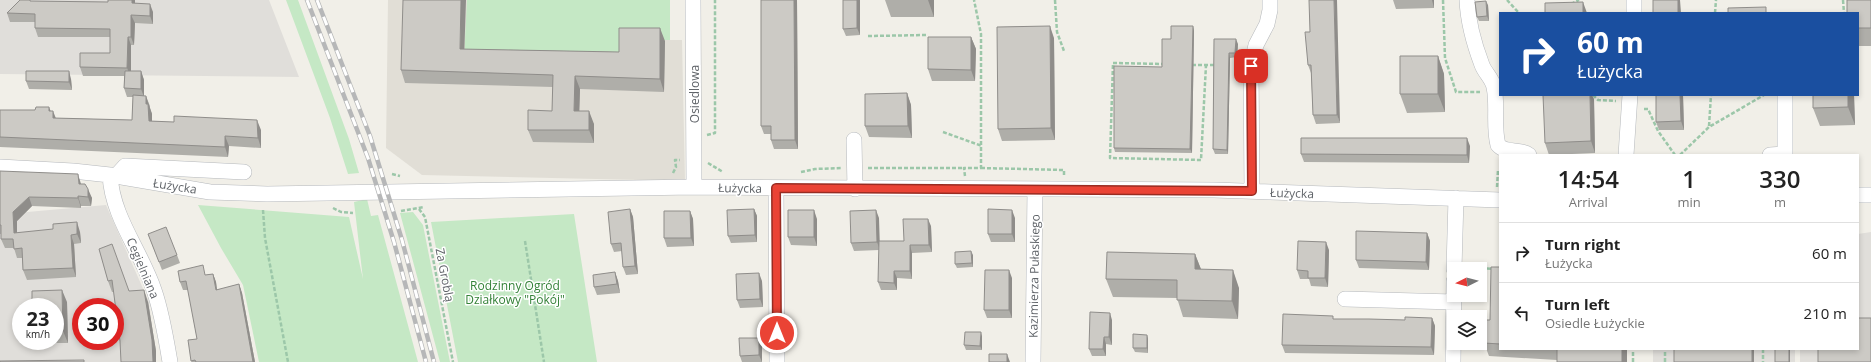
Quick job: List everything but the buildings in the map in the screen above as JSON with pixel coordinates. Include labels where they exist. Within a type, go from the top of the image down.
[{"type":"street","name":"Osiedlowa","points":[[693,0],[694,187]]},
{"type":"street","points":[[1252,191],[1251,66],[1256,45],[1267,24],[1270,10],[1270,0]]},
{"type":"street","points":[[1467,0],[1468,16],[1473,39],[1480,55],[1482,66],[1489,76],[1495,91],[1498,145],[1506,150],[1525,152],[1528,154]]},
{"type":"street","points":[[1634,0],[1634,12]]},
{"type":"street","points":[[1785,96],[1785,154]]},
{"type":"street","points":[[1626,154],[1630,102]]},
{"type":"street","points":[[854,140],[855,189]]},
{"type":"street","points":[[113,176],[126,166],[244,172]]},
{"type":"street","name":"Łużycka","points":[[0,168],[113,176],[210,192],[268,194],[412,193],[694,187],[1252,191],[1499,200]]},
{"type":"street","name":"Cegielniana","points":[[113,176],[111,189],[119,214],[154,288],[161,313],[170,362]]},
{"type":"street","points":[[776,188],[777,362]]},
{"type":"street","name":"Kazimierza Pułaskiego","points":[[1033,362],[1035,189]]},
{"type":"street","points":[[1859,195],[1871,195]]},
{"type":"street","points":[[1454,262],[1456,198]]},
{"type":"street","points":[[1345,299],[1447,302]]},
{"type":"street","points":[[1453,362],[1454,302]]},
{"type":"path","points":[[704,137],[715,133],[716,130],[715,0]]},
{"type":"path","points":[[863,168],[981,168],[980,34],[974,0]]},
{"type":"path","points":[[1055,0],[1057,32],[1064,51]]},
{"type":"path","points":[[1443,0],[1445,58],[1456,92],[1495,91]]},
{"type":"path","points":[[1508,0],[1518,12]]},
{"type":"path","points":[[1565,6],[1579,0]]},
{"type":"path","points":[[1715,12],[1716,0]]},
{"type":"path","points":[[1844,0],[1844,12]]},
{"type":"path","points":[[868,36],[927,35]]},
{"type":"path","points":[[1168,64],[1113,63],[1110,158],[1201,160],[1206,65]]},
{"type":"path","points":[[1160,64],[1160,72]]},
{"type":"path","points":[[1191,65],[1221,66]]},
{"type":"path","points":[[1594,96],[1598,100],[1630,102],[1648,108],[1658,130],[1674,154]]},
{"type":"path","points":[[1709,127],[1711,96]]},
{"type":"path","points":[[1681,154],[1709,127],[1762,96]]},
{"type":"path","points":[[943,132],[982,146]]},
{"type":"path","points":[[1158,152],[1158,159]]},
{"type":"path","points":[[796,172],[815,168],[848,168]]},
{"type":"path","points":[[964,168],[965,189]]},
{"type":"path","name":"Za Groblą","points":[[412,193],[424,217],[453,362]]},
{"type":"path","points":[[263,210],[265,238],[288,362]]},
{"type":"path","points":[[525,241],[544,362]]},
{"type":"path","points":[[1487,269],[1499,268]]},
{"type":"path","points":[[1633,350],[1633,362]]},
{"type":"path","points":[[1665,350],[1665,362]]},
{"type":"path","points":[[1763,350],[1763,362]]},
{"type":"shaded area","points":[[0,0],[269,0],[299,77],[0,74]]},
{"type":"shaded area","points":[[388,0],[670,0],[670,40],[682,40],[685,181],[422,175],[386,148]]},
{"type":"shaded area","points":[[106,205],[149,302],[156,362],[0,362],[0,230],[16,213]]},
{"type":"shaded area","points":[[1871,232],[1871,362],[1800,362],[1800,350],[1859,350],[1859,234]]},
{"type":"shaded area","points":[[1653,350],[1795,350],[1795,362],[1653,362]]},
{"type":"green space","points":[[286,0],[298,0],[349,139],[359,173],[348,174],[330,118]]},
{"type":"green space","points":[[467,0],[670,0],[670,40],[623,40],[622,64],[464,61]]},
{"type":"green space","points":[[367,199],[371,216],[378,215],[418,362],[259,362],[243,285],[198,205],[349,217],[363,279],[354,202]]},
{"type":"green space","points":[[413,212],[423,225],[450,362],[440,362],[400,213]]},
{"type":"green space","name":"Rodzinny Ogród Działkowy \"Pokój\"","points":[[574,214],[597,362],[458,362],[431,222]]},
{"type":"railway","points":[[307,0],[368,158],[394,242],[426,362]]},
{"type":"railway","points":[[317,0],[370,136],[402,240],[434,362]]},
{"type":"route","points":[[777,333],[776,188],[1252,191],[1251,66]]}]
